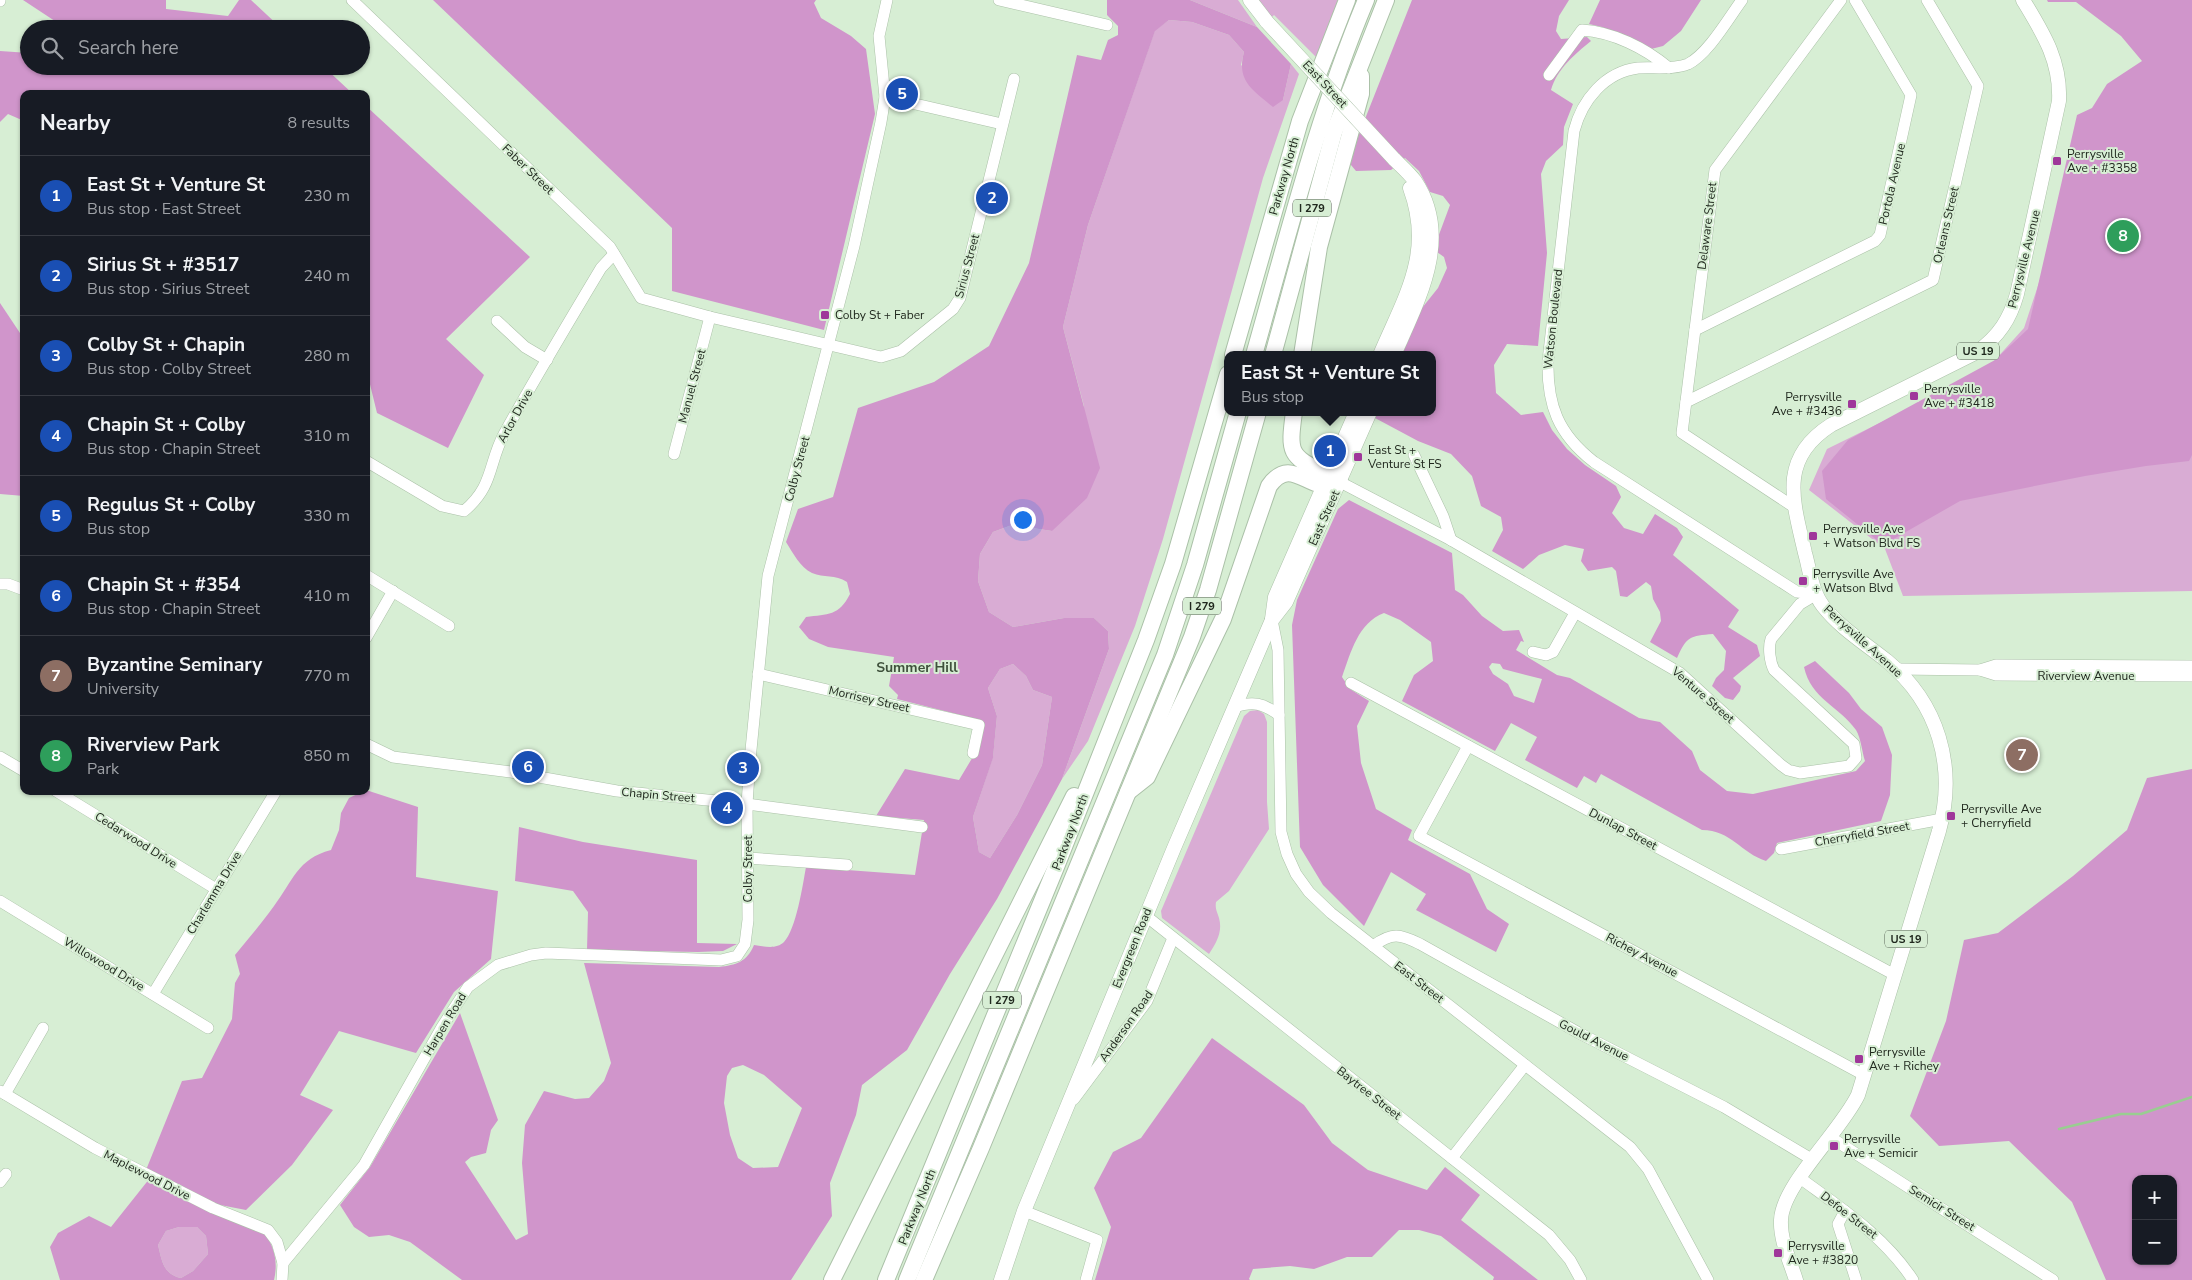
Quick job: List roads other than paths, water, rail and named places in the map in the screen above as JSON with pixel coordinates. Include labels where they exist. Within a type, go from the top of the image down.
[{"type":"highway","name":"Parkway North","points":[[1234,351],[1300,121],[1347,0]]},
{"type":"highway","points":[[1255,351],[1310,154],[1347,46],[1366,0]]},
{"type":"highway","name":"I 279","points":[[1275,351],[1334,132],[1386,0]]},
{"type":"highway","points":[[1303,351],[1319,246],[1360,94],[1360,64]]},
{"type":"highway","name":"Parkway North","points":[[886,1280],[1053,876],[1146,640],[1173,564],[1224,388]]},
{"type":"highway","points":[[907,1280],[1166,655],[1192,574],[1237,416]]},
{"type":"highway","name":"I 279","points":[[924,1280],[981,1148],[1126,794],[1173,685],[1195,627],[1222,543],[1257,416]]},
{"type":"highway","points":[[1293,416],[1290,438],[1293,452],[1301,461],[1330,481]]},
{"type":"highway","points":[[1126,794],[1147,776],[1223,619],[1269,486],[1278,476],[1291,473],[1330,481]]},
{"type":"highway","points":[[832,1280],[1026,888],[1114,719]]},
{"type":"main road","name":"East Street","points":[[1250,0],[1267,22],[1416,182],[1426,204],[1431,229],[1431,255],[1426,281],[1396,351]]},
{"type":"main road","name":"Perrysville Avenue","points":[[1796,1280],[1784,1240],[1781,1219],[1788,1197],[1854,1102],[1864,1075],[1942,819],[1946,796],[1946,772],[1940,739],[1933,718],[1922,698],[1896,669],[1832,616],[1816,594],[1794,507],[1792,486],[1794,473],[1804,448],[1813,437],[1831,425],[1977,352],[1998,334],[2007,321],[2017,294],[2059,101],[2059,79],[2054,56],[2023,0]]},
{"type":"main road","name":"East Street","points":[[1382,351],[1416,270],[1420,248],[1417,209],[1398,163]]},
{"type":"main road","name":"East Street","points":[[1272,620],[1275,597],[1330,481],[1354,416]]},
{"type":"main road","name":"East Street","points":[[1330,481],[1368,416]]},
{"type":"main road","name":"Evergreen Road","points":[[1001,1280],[1024,1211],[1146,916],[1272,620]]},
{"type":"street","name":"Faber Street","points":[[352,0],[610,247],[641,298],[710,318],[828,346]]},
{"type":"street","name":"Colby Street","points":[[744,944],[748,920],[747,804],[751,735],[768,576],[858,227],[881,122],[885,97],[880,36],[887,0]]},
{"type":"street","points":[[999,0],[1107,25]]},
{"type":"street","name":"Watson Boulevard","points":[[1742,0],[1697,59],[1686,65],[1669,68],[1638,68],[1613,76],[1590,96],[1577,120],[1574,131],[1548,360],[1548,384],[1552,408],[1569,438],[1594,462],[1795,590],[1802,594],[1816,594]]},
{"type":"street","name":"Delaware Street","points":[[1794,507],[1682,433],[1715,170],[1841,0]]},
{"type":"street","name":"Portola Avenue","points":[[1694,330],[1875,241],[1880,235],[1911,95],[1855,0]]},
{"type":"street","name":"Orleans Street","points":[[1686,402],[1934,280],[1978,86],[1927,0]]},
{"type":"street","points":[[1549,75],[1582,30],[1600,31],[1652,54],[1669,68]]},
{"type":"street","name":"Sirius Street","points":[[828,346],[881,357],[901,351],[953,309],[960,298],[1014,80]]},
{"type":"street","points":[[885,97],[1002,124]]},
{"type":"street","name":"Arlor Drive","points":[[370,463],[442,506],[464,511],[474,502],[485,487],[501,440],[601,268],[614,254]]},
{"type":"street","name":"Manuel Street","points":[[674,454],[710,318]]},
{"type":"street","points":[[497,321],[518,341],[547,360]]},
{"type":"street","points":[[1414,455],[1443,516],[1451,540]]},
{"type":"street","name":"Venture Street","points":[[1330,481],[1451,540],[1680,673],[1788,770],[1800,773],[1849,766],[1856,758],[1854,744],[1774,670],[1772,664],[1769,645],[1771,639],[1801,602],[1816,594]]},
{"type":"street","points":[[370,577],[449,626]]},
{"type":"street","points":[[0,584],[8,584],[20,588]]},
{"type":"street","points":[[370,631],[393,591]]},
{"type":"street","points":[[1533,652],[1546,655],[1553,652],[1575,613]]},
{"type":"street","name":"East Street","points":[[1272,620],[1278,650],[1280,822],[1287,854],[1296,874],[1309,892],[1324,907],[1624,1141],[1648,1169],[1708,1280]]},
{"type":"street","name":"Riverview Avenue","points":[[1980,670],[1996,665],[2192,666]]},
{"type":"street","name":"Riverview Avenue","points":[[1896,669],[1980,670],[1996,675],[2192,676]]},
{"type":"street","name":"Morrisey Street","points":[[758,674],[979,725],[973,753]]},
{"type":"street","name":"Dunlap Street","points":[[1351,683],[1895,975]]},
{"type":"street","points":[[1234,707],[1255,702],[1266,706],[1278,715]]},
{"type":"street","name":"Chapin Street","points":[[370,746],[393,757],[511,772],[617,791],[747,804],[922,827]]},
{"type":"street","name":"Richey Avenue","points":[[1468,746],[1419,836],[1864,1075]]},
{"type":"street","points":[[0,757],[20,769]]},
{"type":"street","name":"Cedarwood Drive","points":[[62,795],[216,890]]},
{"type":"street","name":"Charlemma Drive","points":[[153,994],[274,795]]},
{"type":"street","name":"Cherryfield Street","points":[[1781,849],[1942,819]]},
{"type":"street","points":[[748,858],[847,865]]},
{"type":"street","name":"Willowood Drive","points":[[0,901],[208,1028]]},
{"type":"street","name":"Baytree Street","points":[[1146,916],[1555,1241],[1570,1260],[1581,1280]]},
{"type":"street","name":"Gould Avenue","points":[[1373,946],[1388,937],[1405,936],[1579,1033],[1724,1107],[1813,1160]]},
{"type":"street","name":"Anderson Road","points":[[1067,1108],[1147,1001],[1173,938]]},
{"type":"street","name":"Harpen Road","points":[[283,1263],[364,1166],[442,1027],[468,987],[498,965],[515,959],[546,953],[721,960],[738,956],[744,944]]},
{"type":"street","points":[[2,1092],[43,1028]]},
{"type":"street","points":[[1452,1158],[1525,1065]]},
{"type":"street","name":"Maplewood Drive","points":[[2,1092],[95,1148],[212,1208],[268,1230],[277,1242],[283,1263]]},
{"type":"street","name":"Semicir Street","points":[[1830,1138],[2053,1280]]},
{"type":"street","name":"Defoe Street","points":[[1800,1178],[1884,1242],[1913,1280]]},
{"type":"street","points":[[1024,1211],[1097,1240],[1086,1280]]},
{"type":"street","points":[[1845,1211],[1838,1224],[1856,1280]]},
{"type":"street","points":[[282,1280],[283,1263]]},
{"type":"waterway","points":[[2059,1129],[2121,1114],[2141,1114],[2192,1097]]},
{"type":"place","name":"Regulus St + Colby","points":[[902,94]]},
{"type":"place","name":"Perrysville Ave + #3358","points":[[2057,161]]},
{"type":"place","name":"Sirius St + #3517","points":[[992,198]]},
{"type":"place","name":"Riverview Park","points":[[2123,236]]},
{"type":"place","name":"Colby St + Faber","points":[[825,315]]},
{"type":"place","name":"Perrysville Ave + #3418","points":[[1914,396]]},
{"type":"place","name":"Perrysville Ave + #3436","points":[[1852,404]]},
{"type":"place","name":"East St + Venture St","points":[[1330,451]]},
{"type":"place","name":"East St + Venture St FS","points":[[1358,457]]},
{"type":"place","name":"Perrysville Ave + Watson Blvd FS","points":[[1813,536]]},
{"type":"place","name":"Perrysville Ave + Watson Blvd","points":[[1803,581]]},
{"type":"place","name":"Byzantine Seminary","points":[[2022,755]]},
{"type":"place","name":"Chapin St + #354","points":[[528,767]]},
{"type":"place","name":"Colby St + Chapin","points":[[743,768]]},
{"type":"place","name":"Chapin St + Colby","points":[[727,808]]},
{"type":"place","name":"Perrysville Ave + Cherryfield","points":[[1951,816]]},
{"type":"place","name":"Perrysville Ave + Richey","points":[[1859,1059]]},
{"type":"place","name":"Perrysville Ave + Semicir","points":[[1834,1146]]},
{"type":"place","name":"Perrysville Ave + #3820","points":[[1778,1253]]},
{"type":"district","name":"Summer Hill","points":[[917,667]]}]
